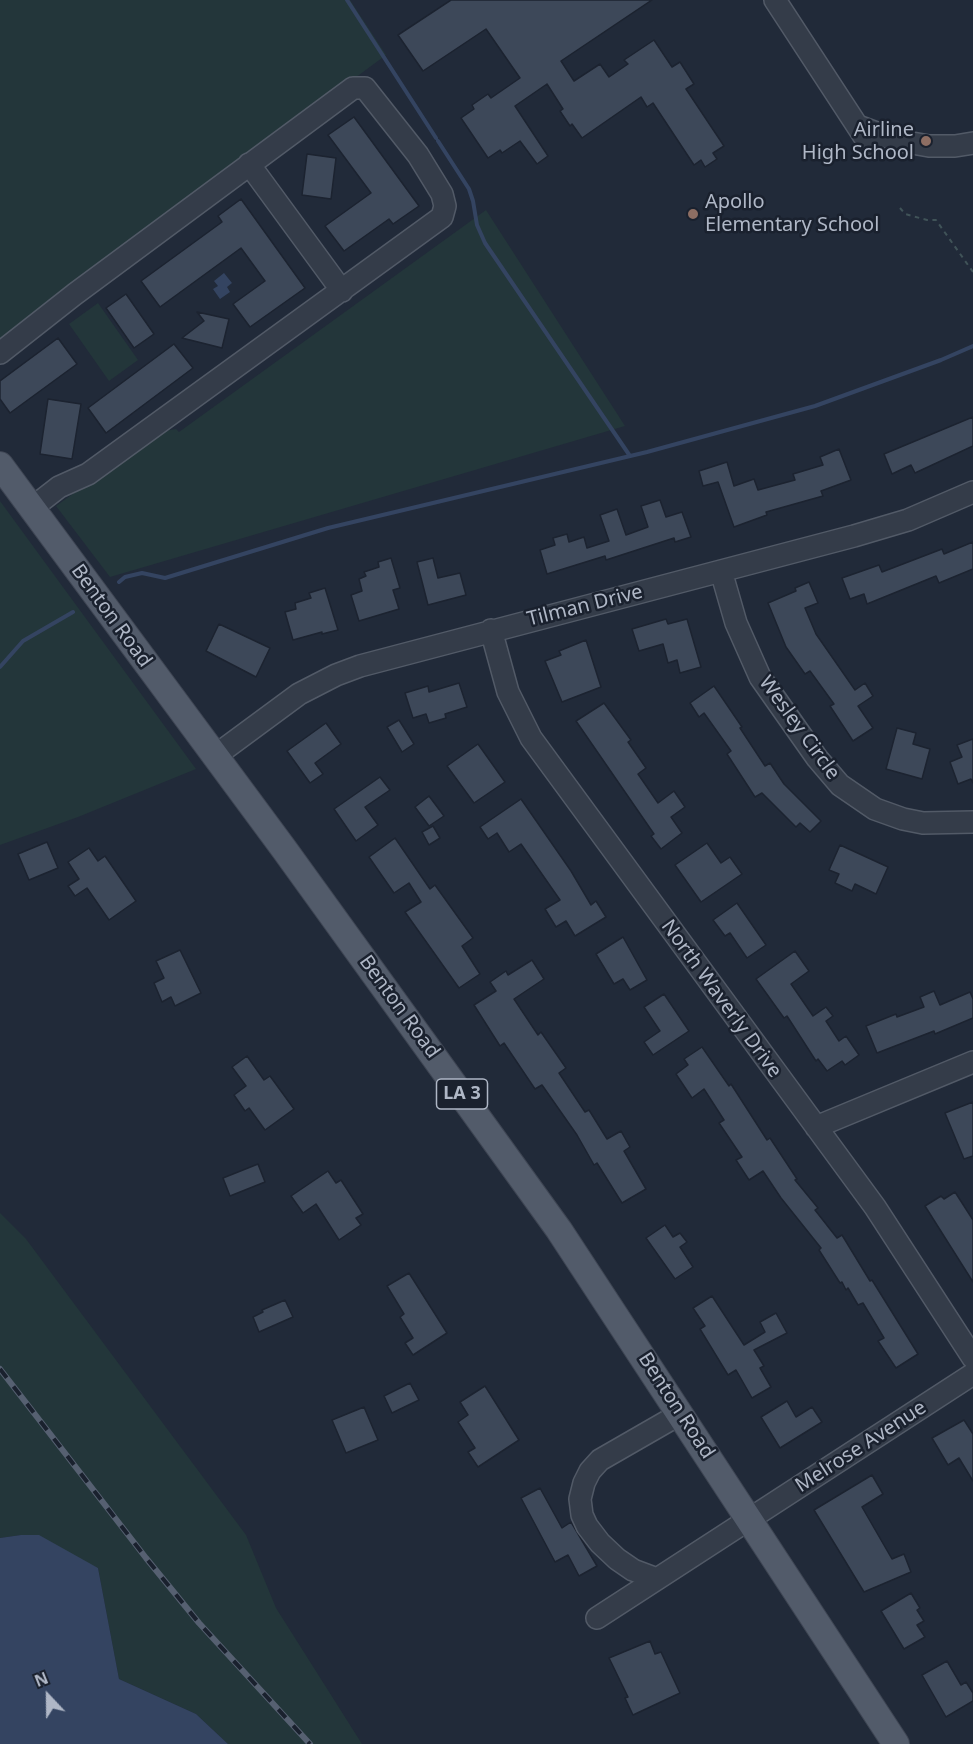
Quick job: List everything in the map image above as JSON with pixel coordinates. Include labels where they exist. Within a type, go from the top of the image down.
[{"type":"main road","name":"Benton Road","points":[[0,465],[416,1030],[552,1220],[896,1744]]},
{"type":"street","points":[[775,0],[863,135],[929,146],[973,144]]},
{"type":"street","points":[[0,353],[75,294],[353,88],[365,88],[418,155],[442,194],[445,206],[442,217],[88,474],[59,487],[32,508]]},
{"type":"street","points":[[249,164],[342,291]]},
{"type":"street","name":"Tilman Drive","points":[[214,756],[278,707],[336,675],[389,657],[893,525],[973,492]]},
{"type":"street","name":"Wesley Circle","points":[[721,571],[736,623],[760,677],[812,751],[840,785],[875,809],[903,819],[922,823],[973,822]]},
{"type":"street","name":"North Waverly Drive","points":[[491,630],[508,692],[531,738],[875,1207],[973,1358]]},
{"type":"street","points":[[816,1127],[973,1062]]},
{"type":"street","name":"Melrose Avenue","points":[[749,1520],[973,1374]]},
{"type":"street","points":[[657,1579],[633,1570],[600,1544],[587,1527],[582,1515],[580,1499],[590,1471],[600,1460],[680,1414]]},
{"type":"street","points":[[597,1618],[749,1520]]},
{"type":"path","points":[[900,208],[905,214],[936,220],[973,272]]},
{"type":"green space","points":[[0,0],[350,0],[386,55],[0,341]]},
{"type":"green space","points":[[486,210],[625,426],[110,577],[56,506],[159,432],[176,429],[179,432]]},
{"type":"green space","points":[[98,303],[138,360],[109,381],[69,324]]},
{"type":"green space","points":[[0,501],[196,769],[78,817],[0,845]]},
{"type":"green space","points":[[0,1213],[26,1239],[246,1535],[276,1608],[362,1744],[228,1744],[196,1714],[119,1679],[98,1568],[21,1535],[0,1538]]},
{"type":"water","points":[[224,273],[232,283],[227,287],[230,292],[220,299],[213,289],[218,286],[214,281]]},
{"type":"water","points":[[39,1535],[98,1568],[119,1679],[196,1714],[228,1744],[0,1744],[0,1538]]},
{"type":"building","points":[[451,0],[652,0],[561,61],[574,81],[600,64],[609,77],[628,64],[624,60],[654,40],[672,67],[680,62],[694,84],[686,89],[724,146],[713,153],[717,159],[705,167],[701,160],[694,165],[653,103],[647,107],[641,97],[582,138],[560,111],[563,109],[547,84],[515,106],[548,156],[537,164],[520,141],[502,153],[500,150],[488,158],[461,118],[474,109],[472,105],[488,94],[491,98],[520,78],[486,29],[423,71],[398,35]]},
{"type":"building","points":[[354,117],[419,206],[393,224],[389,219],[344,251],[325,226],[371,193],[328,135]]},
{"type":"building","points":[[307,154],[336,158],[331,199],[302,195]]},
{"type":"building","points":[[241,199],[305,288],[250,327],[233,304],[265,281],[241,248],[160,307],[141,281],[222,222],[218,216]]},
{"type":"building","points":[[126,294],[154,334],[134,348],[106,308]]},
{"type":"building","points":[[197,312],[229,319],[222,348],[182,338],[204,321]]},
{"type":"building","points":[[58,338],[77,364],[10,413],[0,399],[0,381]]},
{"type":"building","points":[[174,344],[193,368],[106,433],[88,408]]},
{"type":"building","points":[[48,399],[81,404],[72,459],[40,454]]},
{"type":"building","points":[[973,417],[973,446],[915,473],[911,465],[892,474],[884,454]]},
{"type":"building","points":[[839,449],[851,480],[821,491],[823,496],[766,512],[767,515],[734,527],[718,482],[703,486],[699,471],[727,462],[734,486],[754,479],[758,490],[795,480],[793,474],[823,465],[820,457]]},
{"type":"building","points":[[660,500],[666,517],[682,512],[691,537],[675,542],[674,538],[606,560],[605,556],[547,574],[540,550],[555,545],[553,538],[567,534],[569,542],[584,537],[587,548],[609,541],[600,515],[617,509],[626,535],[648,527],[641,506]]},
{"type":"building","points":[[973,542],[973,569],[939,583],[936,576],[867,604],[864,594],[850,599],[842,578],[879,565],[882,572],[942,549],[944,554]]},
{"type":"building","points":[[391,558],[400,588],[393,590],[399,609],[359,621],[351,595],[362,591],[359,579],[366,576],[364,572],[379,567],[378,562]]},
{"type":"building","points":[[433,558],[438,578],[460,573],[466,595],[428,605],[417,562]]},
{"type":"building","points":[[809,582],[818,603],[805,608],[816,634],[855,690],[865,683],[873,696],[858,706],[873,728],[853,741],[830,706],[834,704],[810,671],[805,674],[786,647],[768,603],[796,591],[795,588]]},
{"type":"building","points":[[325,588],[338,630],[293,640],[285,612],[296,609],[295,603],[311,598],[309,593]]},
{"type":"building","points":[[666,619],[668,624],[687,619],[701,667],[680,673],[677,660],[668,663],[663,644],[639,651],[632,629]]},
{"type":"building","points":[[219,624],[270,648],[256,677],[206,651]]},
{"type":"building","points":[[586,640],[601,687],[562,702],[545,661],[561,655],[559,651]]},
{"type":"building","points":[[459,683],[467,707],[445,714],[446,718],[429,723],[426,714],[413,718],[405,693],[428,686],[429,692]]},
{"type":"building","points":[[714,686],[765,766],[770,763],[784,784],[821,821],[810,832],[800,823],[796,827],[762,793],[755,797],[727,754],[731,751],[704,713],[699,717],[690,703]]},
{"type":"building","points":[[604,703],[631,740],[628,742],[646,768],[638,774],[658,803],[674,791],[685,807],[671,817],[682,833],[661,849],[651,836],[654,834],[576,721]]},
{"type":"building","points":[[399,720],[414,744],[402,752],[387,727]]},
{"type":"building","points":[[326,723],[341,744],[315,763],[323,774],[310,783],[287,751]]},
{"type":"building","points":[[897,728],[916,733],[913,744],[930,749],[922,779],[886,769]]},
{"type":"building","points":[[973,739],[973,783],[971,779],[958,784],[950,762],[962,757],[957,745]]},
{"type":"building","points":[[478,744],[505,782],[474,803],[447,766]]},
{"type":"building","points":[[380,777],[390,790],[365,807],[378,825],[356,841],[334,809]]},
{"type":"building","points":[[429,796],[444,816],[429,826],[415,807]]},
{"type":"building","points":[[521,799],[571,871],[591,905],[596,901],[606,917],[575,936],[566,921],[556,927],[545,909],[560,900],[521,844],[509,852],[497,833],[488,839],[480,827]]},
{"type":"building","points":[[433,826],[440,838],[429,845],[422,832]]},
{"type":"building","points":[[395,838],[430,889],[435,885],[473,938],[462,946],[480,974],[459,988],[405,912],[421,902],[409,883],[394,893],[369,857]]},
{"type":"building","points":[[47,842],[58,868],[29,880],[18,854]]},
{"type":"building","points":[[707,843],[721,863],[730,857],[742,874],[701,902],[675,865]]},
{"type":"building","points":[[840,845],[888,867],[876,894],[855,884],[852,891],[835,883],[839,874],[829,870]]},
{"type":"building","points":[[89,848],[98,861],[105,856],[136,901],[109,920],[87,888],[75,896],[68,886],[79,879],[68,862]]},
{"type":"building","points":[[737,903],[766,945],[747,958],[730,933],[725,936],[713,920]]},
{"type":"building","points":[[623,937],[647,980],[630,990],[623,979],[614,984],[596,954]]},
{"type":"building","points":[[180,950],[201,993],[175,1006],[171,997],[162,1002],[154,983],[164,978],[156,961]]},
{"type":"building","points":[[795,951],[809,971],[791,984],[813,1016],[826,1007],[833,1016],[826,1021],[839,1041],[846,1036],[859,1055],[845,1065],[842,1061],[827,1071],[818,1059],[816,1061],[787,1016],[784,1018],[756,979]]},
{"type":"building","points":[[532,960],[544,979],[514,999],[538,1035],[541,1032],[566,1068],[559,1073],[585,1112],[589,1110],[607,1139],[621,1131],[630,1147],[624,1151],[646,1189],[622,1203],[597,1163],[594,1165],[577,1135],[542,1085],[535,1089],[504,1043],[500,1046],[474,1005],[496,991],[490,982],[506,971],[508,975]]},
{"type":"building","points":[[934,991],[940,1005],[970,992],[973,999],[973,1018],[935,1034],[934,1031],[877,1053],[866,1026],[896,1014],[897,1017],[924,1007],[920,997]]},
{"type":"building","points":[[664,994],[689,1031],[653,1055],[644,1042],[660,1031],[644,1007]]},
{"type":"building","points":[[702,1047],[729,1086],[731,1084],[767,1140],[770,1138],[797,1179],[795,1180],[818,1208],[815,1210],[837,1238],[842,1235],[918,1354],[896,1368],[878,1341],[884,1338],[863,1303],[858,1305],[848,1288],[846,1290],[842,1282],[840,1283],[819,1250],[821,1248],[781,1198],[763,1171],[749,1180],[736,1160],[742,1157],[719,1123],[724,1120],[704,1089],[692,1098],[676,1074],[688,1065],[684,1059]]},
{"type":"building","points":[[247,1056],[264,1080],[270,1076],[294,1109],[265,1130],[249,1108],[245,1111],[234,1095],[246,1086],[232,1067]]},
{"type":"building","points":[[973,1102],[973,1156],[964,1159],[945,1113]]},
{"type":"building","points":[[258,1164],[265,1182],[230,1196],[223,1178]]},
{"type":"building","points":[[328,1171],[336,1183],[341,1180],[363,1214],[356,1218],[361,1225],[339,1240],[316,1204],[303,1213],[291,1196]]},
{"type":"building","points":[[955,1192],[973,1220],[973,1282],[925,1206],[941,1196],[944,1199]]},
{"type":"building","points":[[665,1225],[673,1237],[680,1233],[687,1242],[680,1247],[693,1267],[675,1279],[646,1238]]},
{"type":"building","points":[[409,1273],[447,1333],[413,1355],[405,1343],[413,1338],[400,1317],[404,1314],[387,1286]]},
{"type":"building","points":[[712,1296],[744,1345],[765,1332],[760,1322],[776,1313],[787,1333],[754,1350],[764,1366],[760,1368],[771,1387],[752,1398],[736,1370],[728,1375],[700,1329],[705,1326],[693,1308]]},
{"type":"building","points":[[285,1300],[293,1317],[259,1332],[253,1317],[263,1312],[262,1310]]},
{"type":"building","points":[[410,1383],[419,1400],[392,1413],[384,1396]]},
{"type":"building","points":[[485,1386],[519,1440],[478,1467],[468,1452],[475,1448],[458,1422],[468,1415],[460,1402]]},
{"type":"building","points":[[787,1401],[796,1417],[812,1407],[822,1422],[780,1448],[761,1417]]},
{"type":"building","points":[[364,1407],[378,1440],[346,1453],[332,1420]]},
{"type":"building","points":[[964,1420],[973,1434],[973,1481],[959,1458],[948,1465],[932,1438]]},
{"type":"building","points":[[872,1475],[883,1494],[862,1507],[892,1559],[904,1554],[911,1572],[864,1592],[814,1510]]},
{"type":"building","points":[[540,1488],[562,1528],[571,1522],[597,1566],[579,1576],[568,1555],[555,1562],[521,1498]]},
{"type":"building","points":[[911,1593],[920,1608],[917,1610],[924,1621],[917,1625],[925,1637],[904,1649],[881,1611]]},
{"type":"building","points":[[650,1641],[655,1654],[661,1652],[680,1693],[633,1715],[625,1698],[628,1697],[609,1658]]},
{"type":"building","points":[[947,1661],[961,1685],[966,1682],[973,1693],[973,1701],[946,1717],[922,1675]]},
{"type":"waterway","points":[[347,0],[436,138]]},
{"type":"waterway","points":[[438,141],[469,189],[477,225],[485,243],[630,456]]},
{"type":"waterway","points":[[119,582],[125,577],[142,573],[165,578],[328,528],[647,452],[815,406],[973,346]]},
{"type":"waterway","points":[[0,667],[23,641],[73,612]]},
{"type":"railway","points":[[0,1369],[199,1623],[310,1744]]},
{"type":"place","name":"Airline High School","points":[[926,141]]},
{"type":"place","name":"Apollo Elementary School","points":[[693,214]]}]
